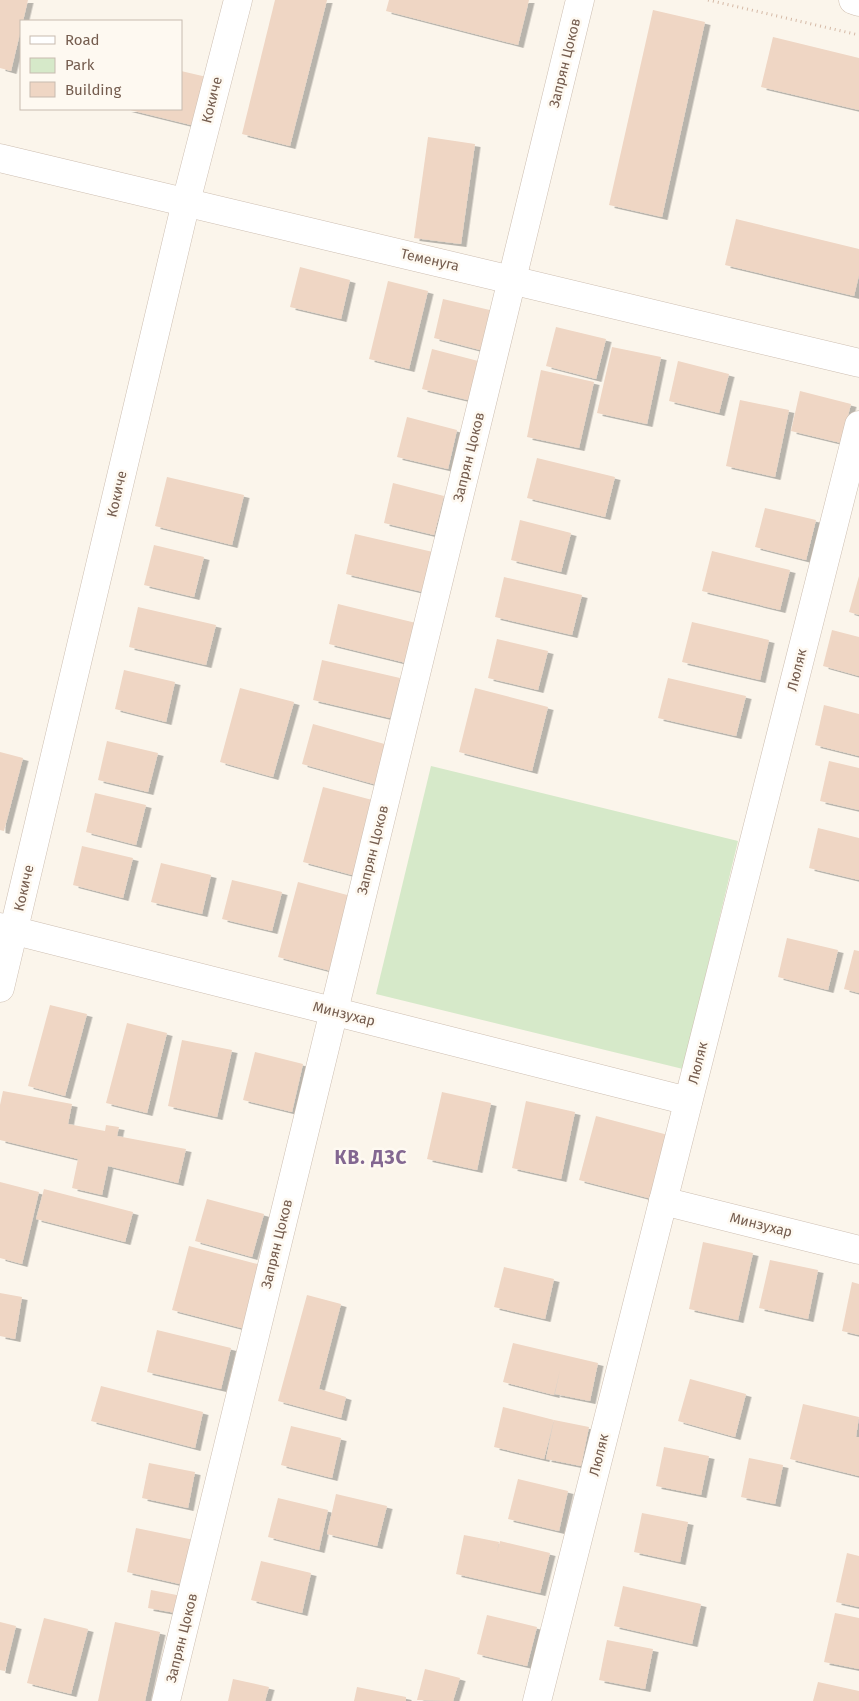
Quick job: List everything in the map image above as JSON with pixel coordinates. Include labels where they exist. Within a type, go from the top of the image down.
[{"type":"street","name":"Кокиче","points":[[0,988],[7,929],[186,202],[238,0]]},
{"type":"street","name":"Запрян Цоков","points":[[166,1701],[580,0]]},
{"type":"street","points":[[852,0],[859,2]]},
{"type":"street","name":"Теменуга","points":[[0,158],[859,363]]},
{"type":"street","name":"Люляк","points":[[537,1701],[859,425]]},
{"type":"street","name":"Минзухар","points":[[7,929],[688,1100]]},
{"type":"street","name":"Минзухар","points":[[663,1201],[859,1250]]},
{"type":"path","points":[[708,0],[859,36]]},
{"type":"green space","points":[[431,766],[738,841],[683,1069],[376,994]]},
{"type":"building","points":[[0,0],[28,0],[23,20],[20,20],[20,33],[11,71],[0,68]]},
{"type":"building","points":[[275,0],[327,0],[290,146],[242,134]]},
{"type":"building","points":[[389,0],[529,0],[518,45],[386,11]]},
{"type":"building","points":[[653,10],[705,22],[662,217],[609,205]]},
{"type":"building","points":[[773,37],[859,58],[859,110],[761,87]]},
{"type":"building","points":[[182,71],[211,78],[199,127],[130,110],[182,110]]},
{"type":"building","points":[[428,137],[475,144],[461,244],[414,238]]},
{"type":"building","points":[[736,219],[859,249],[859,275],[854,296],[725,265]]},
{"type":"building","points":[[300,267],[350,280],[341,319],[290,307]]},
{"type":"building","points":[[388,281],[428,291],[409,369],[369,359]]},
{"type":"building","points":[[443,299],[494,311],[484,351],[434,338]]},
{"type":"building","points":[[556,327],[606,339],[596,379],[546,366]]},
{"type":"building","points":[[612,347],[661,357],[647,424],[597,413]]},
{"type":"building","points":[[432,349],[482,362],[472,401],[422,389]]},
{"type":"building","points":[[678,361],[729,374],[719,413],[669,401]]},
{"type":"building","points":[[541,370],[594,382],[579,448],[527,437]]},
{"type":"building","points":[[800,391],[851,404],[841,443],[791,431]]},
{"type":"building","points":[[740,400],[789,410],[775,477],[726,466]]},
{"type":"building","points":[[407,417],[457,430],[448,469],[397,457]]},
{"type":"building","points":[[537,458],[615,477],[605,517],[527,498]]},
{"type":"building","points":[[167,477],[244,495],[232,545],[155,526]]},
{"type":"building","points":[[393,483],[444,496],[434,535],[384,523]]},
{"type":"building","points":[[765,508],[816,520],[806,560],[755,547]]},
{"type":"building","points":[[520,520],[571,533],[561,572],[511,560]]},
{"type":"building","points":[[355,534],[433,552],[423,592],[346,574]]},
{"type":"building","points":[[154,545],[204,557],[194,597],[144,585]]},
{"type":"building","points":[[712,551],[790,570],[780,610],[702,591]]},
{"type":"building","points":[[859,576],[859,615],[849,612]]},
{"type":"building","points":[[504,577],[582,595],[572,635],[495,617]]},
{"type":"building","points":[[338,604],[416,623],[406,663],[329,644]]},
{"type":"building","points":[[138,607],[216,625],[206,665],[129,647]]},
{"type":"building","points":[[692,622],[769,640],[760,680],[682,662]]},
{"type":"building","points":[[832,630],[859,637],[859,676],[823,666]]},
{"type":"building","points":[[497,639],[548,651],[538,690],[488,678]]},
{"type":"building","points":[[322,660],[400,678],[390,718],[313,700]]},
{"type":"building","points":[[124,670],[175,682],[166,722],[115,709]]},
{"type":"building","points":[[668,678],[746,696],[736,736],[658,718]]},
{"type":"building","points":[[240,688],[294,702],[273,777],[220,762]]},
{"type":"building","points":[[475,688],[548,707],[532,771],[459,752]]},
{"type":"building","points":[[824,705],[859,714],[859,756],[815,745]]},
{"type":"building","points":[[313,724],[388,745],[377,785],[302,764]]},
{"type":"building","points":[[107,741],[158,753],[148,792],[98,780]]},
{"type":"building","points":[[0,752],[23,758],[4,831],[0,830]]},
{"type":"building","points":[[829,761],[859,768],[859,810],[820,801]]},
{"type":"building","points":[[323,787],[376,801],[356,876],[303,862]]},
{"type":"building","points":[[95,793],[146,805],[136,845],[86,832]]},
{"type":"building","points":[[818,828],[859,838],[859,880],[809,868]]},
{"type":"building","points":[[82,846],[133,858],[123,898],[73,885]]},
{"type":"building","points":[[161,863],[211,875],[202,914],[151,902]]},
{"type":"building","points":[[232,880],[282,892],[272,931],[222,919]]},
{"type":"building","points":[[298,882],[351,896],[331,971],[278,957]]},
{"type":"building","points":[[787,938],[838,950],[828,990],[778,977]]},
{"type":"building","points":[[854,950],[859,951],[859,993],[844,989]]},
{"type":"building","points":[[50,1005],[87,1014],[65,1096],[28,1086]]},
{"type":"building","points":[[127,1023],[167,1033],[147,1113],[106,1103]]},
{"type":"building","points":[[182,1040],[232,1050],[217,1117],[168,1106]]},
{"type":"building","points":[[255,1052],[303,1064],[292,1112],[243,1100]]},
{"type":"building","points":[[3,1091],[72,1104],[68,1124],[105,1131],[106,1125],[119,1127],[117,1136],[186,1149],[178,1183],[108,1166],[102,1195],[72,1188],[78,1159],[0,1140],[0,1105]]},
{"type":"building","points":[[442,1092],[491,1103],[477,1170],[427,1159]]},
{"type":"building","points":[[526,1101],[575,1112],[561,1179],[512,1168]]},
{"type":"building","points":[[596,1116],[668,1135],[652,1199],[579,1180]]},
{"type":"building","points":[[0,1182],[39,1192],[22,1264],[0,1258]]},
{"type":"building","points":[[44,1189],[133,1212],[125,1242],[36,1219]]},
{"type":"building","points":[[207,1199],[264,1214],[252,1257],[195,1241]]},
{"type":"building","points":[[703,1242],[753,1253],[738,1320],[689,1309]]},
{"type":"building","points":[[189,1246],[261,1265],[245,1329],[172,1310]]},
{"type":"building","points":[[770,1260],[818,1270],[808,1319],[759,1308]]},
{"type":"building","points":[[504,1267],[554,1279],[545,1319],[494,1307]]},
{"type":"building","points":[[852,1282],[859,1284],[859,1335],[842,1331]]},
{"type":"building","points":[[0,1293],[22,1297],[15,1339],[0,1336]]},
{"type":"building","points":[[307,1295],[341,1304],[319,1389],[346,1397],[341,1418],[278,1401]]},
{"type":"building","points":[[157,1330],[231,1348],[221,1389],[147,1372]]},
{"type":"building","points":[[513,1343],[598,1363],[590,1401],[555,1394],[560,1370],[554,1395],[503,1382]]},
{"type":"building","points":[[690,1379],[746,1394],[735,1437],[678,1421]]},
{"type":"building","points":[[101,1386],[203,1412],[195,1448],[91,1421]]},
{"type":"building","points":[[803,1404],[859,1417],[856,1437],[859,1437],[859,1476],[790,1459]]},
{"type":"building","points":[[503,1407],[554,1420],[544,1459],[494,1447]]},
{"type":"building","points":[[554,1420],[589,1427],[581,1466],[546,1459]]},
{"type":"building","points":[[291,1426],[341,1438],[332,1478],[281,1465]]},
{"type":"building","points":[[664,1447],[709,1456],[701,1495],[656,1486]]},
{"type":"building","points":[[749,1458],[783,1465],[775,1504],[741,1497]]},
{"type":"building","points":[[149,1463],[195,1472],[188,1508],[142,1498]]},
{"type":"building","points":[[518,1479],[568,1491],[559,1531],[508,1519]]},
{"type":"building","points":[[336,1494],[387,1506],[377,1546],[327,1534]]},
{"type":"building","points":[[278,1498],[328,1510],[319,1550],[268,1537]]},
{"type":"building","points":[[642,1513],[688,1522],[680,1562],[634,1552]]},
{"type":"building","points":[[136,1528],[194,1540],[184,1585],[127,1572]]},
{"type":"building","points":[[464,1535],[499,1542],[497,1552],[500,1541],[550,1553],[540,1593],[456,1574]]},
{"type":"building","points":[[847,1553],[859,1556],[859,1607],[836,1602]]},
{"type":"building","points":[[261,1561],[311,1573],[302,1613],[251,1600]]},
{"type":"building","points":[[623,1586],[701,1604],[692,1644],[614,1626]]},
{"type":"building","points":[[151,1590],[187,1597],[181,1614],[148,1608]]},
{"type":"building","points":[[835,1613],[859,1618],[859,1669],[824,1662]]},
{"type":"building","points":[[487,1615],[537,1627],[527,1666],[477,1654]]},
{"type":"building","points":[[44,1618],[88,1629],[71,1694],[27,1683]]},
{"type":"building","points":[[0,1622],[16,1626],[5,1671],[0,1670]]},
{"type":"building","points":[[115,1622],[160,1632],[145,1701],[98,1701]]},
{"type":"building","points":[[607,1640],[653,1649],[645,1689],[599,1680]]},
{"type":"building","points":[[425,1669],[460,1678],[453,1701],[417,1700]]},
{"type":"building","points":[[233,1679],[269,1687],[265,1701],[228,1701]]},
{"type":"building","points":[[818,1682],[859,1691],[859,1701],[813,1701]]},
{"type":"building","points":[[357,1687],[406,1697],[406,1701],[354,1701]]},
{"type":"district","name":"КВ. ДЗС","points":[[371,1157]]}]
